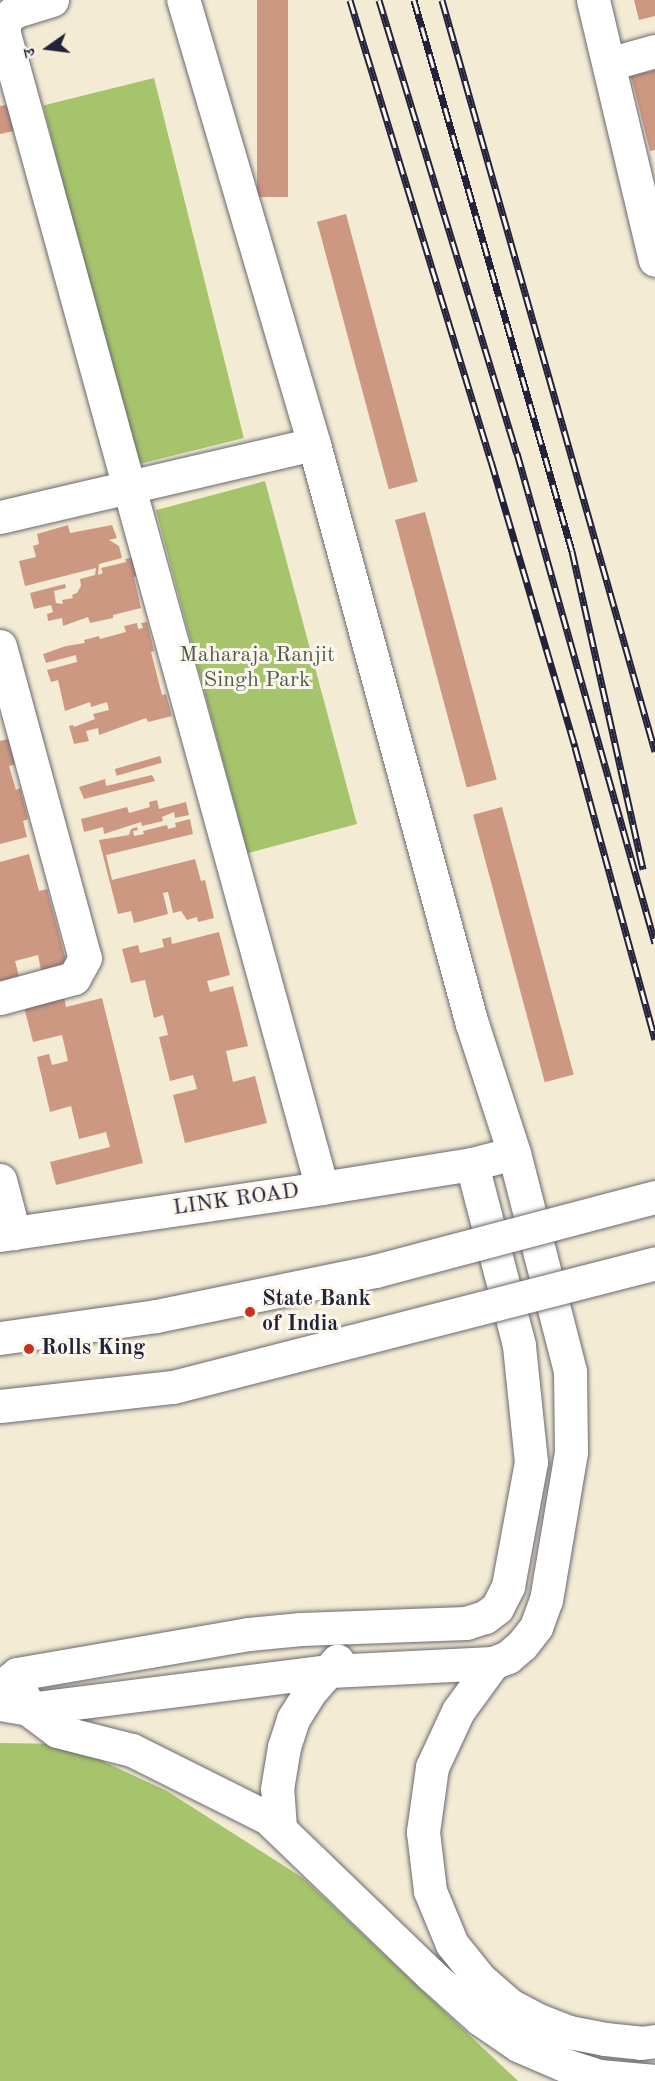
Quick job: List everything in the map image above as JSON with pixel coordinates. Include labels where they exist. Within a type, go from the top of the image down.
[{"type":"street","points":[[52,0],[15,11],[6,19],[3,30],[322,1188]]},
{"type":"street","points":[[14,1706],[330,1671],[493,1663],[508,1657],[536,1627],[546,1600],[571,1452],[570,1371],[514,1153],[472,1024],[314,444],[183,0]]},
{"type":"street","points":[[593,0],[655,260]]},
{"type":"street","points":[[609,64],[655,51]]},
{"type":"street","points":[[0,517],[314,444]]},
{"type":"street","points":[[0,646],[85,958],[74,978],[0,998]]},
{"type":"street","name":"LINK ROAD","points":[[7,1234],[322,1188],[472,1164],[514,1153]]},
{"type":"street","points":[[472,1164],[519,1345],[531,1462],[508,1587],[504,1599],[497,1608],[485,1617],[466,1623],[249,1634],[9,1681],[14,1706],[57,1731],[132,1750],[267,1818],[430,1974],[480,2019],[518,2045],[562,2064],[599,2076],[655,2081]]},
{"type":"street","points":[[0,1180],[7,1234]]},
{"type":"street","points":[[0,1338],[156,1316],[375,1271],[655,1197]]},
{"type":"street","points":[[0,1406],[173,1387],[655,1263]]},
{"type":"street","points":[[280,1828],[277,1789],[284,1747],[293,1719],[309,1693],[330,1671],[364,1627]]},
{"type":"street","points":[[493,1663],[458,1712],[432,1767],[430,1778],[423,1832],[430,1891],[452,1944],[480,1979],[510,2005],[538,2019],[569,2032],[605,2039],[641,2043],[655,2040]]},
{"type":"green space","points":[[154,78],[244,438],[133,466],[43,106]]},
{"type":"green space","name":"Maharaja Ranjit Singh Park","points":[[265,481],[357,824],[248,853],[156,510]]},
{"type":"green space","points":[[0,1743],[66,1744],[167,1791],[303,1878],[518,2081],[0,2081]]},
{"type":"building","points":[[257,0],[288,0],[288,197],[257,197]]},
{"type":"building","points":[[634,0],[655,0],[655,16],[639,20]]},
{"type":"building","points":[[655,70],[655,150],[650,151],[631,76]]},
{"type":"building","points":[[11,104],[18,130],[0,134],[0,106]]},
{"type":"building","points":[[346,214],[418,482],[389,489],[317,222]]},
{"type":"building","points":[[425,512],[497,780],[467,788],[395,520]]},
{"type":"building","points":[[68,525],[70,533],[112,525],[117,538],[109,540],[119,546],[122,558],[99,564],[98,575],[103,573],[101,568],[126,562],[125,559],[135,557],[137,576],[134,577],[141,608],[113,615],[113,618],[90,623],[88,617],[63,626],[62,618],[48,621],[47,614],[53,612],[51,605],[34,609],[30,593],[65,584],[66,588],[54,591],[56,603],[63,604],[62,600],[73,598],[72,595],[77,593],[81,586],[80,579],[95,575],[96,568],[25,586],[19,561],[36,557],[33,546],[39,544],[37,534]]},
{"type":"building","points":[[147,622],[154,651],[151,652],[162,695],[166,694],[172,716],[148,722],[146,718],[99,735],[98,728],[86,731],[89,741],[74,744],[69,726],[74,727],[95,719],[93,714],[109,710],[107,702],[91,707],[90,702],[65,711],[58,680],[51,682],[47,670],[77,662],[76,655],[46,663],[43,654],[66,646],[85,643],[84,640],[99,636],[100,639],[126,632],[124,626],[137,623],[138,629],[143,628],[141,623]]},
{"type":"building","points":[[12,738],[19,763],[9,766],[16,790],[20,788],[28,819],[23,821],[27,837],[0,844],[0,741]]},
{"type":"building","points":[[160,756],[162,763],[117,776],[115,769]]},
{"type":"building","points":[[152,775],[155,781],[84,799],[79,787],[105,779],[106,786]]},
{"type":"building","points":[[157,800],[159,809],[186,802],[189,815],[175,818],[174,812],[162,817],[163,821],[142,826],[141,822],[104,834],[103,827],[84,832],[81,819],[127,807],[129,813],[150,807],[149,802]]},
{"type":"building","points":[[502,807],[574,1075],[545,1082],[473,815]]},
{"type":"building","points":[[190,819],[193,834],[106,855],[112,880],[195,859],[201,881],[205,880],[214,918],[198,922],[197,917],[187,920],[181,911],[173,913],[168,892],[163,893],[168,914],[134,923],[131,911],[118,914],[99,840],[129,835],[131,829],[137,827],[138,830],[133,831],[134,836],[144,834],[143,831],[167,825],[168,829],[176,827],[175,823]]},
{"type":"building","points":[[29,854],[39,891],[47,889],[67,964],[41,970],[38,955],[15,961],[19,976],[0,981],[0,862]]},
{"type":"building","points":[[219,932],[230,975],[207,981],[210,992],[233,986],[248,1046],[226,1051],[233,1082],[255,1076],[267,1123],[185,1143],[173,1095],[197,1089],[193,1075],[170,1081],[159,1037],[168,1035],[163,1015],[154,1018],[145,980],[131,983],[122,949],[138,945],[140,953],[164,947],[162,939],[171,937],[172,944]]},
{"type":"building","points":[[64,997],[66,1007],[102,998],[143,1163],[56,1185],[50,1162],[110,1147],[106,1132],[79,1139],[71,1106],[50,1112],[37,1057],[49,1054],[52,1065],[68,1061],[62,1035],[33,1042],[24,1007]]},
{"type":"railway","points":[[350,0],[491,461],[575,747],[655,1039]]},
{"type":"railway","points":[[379,0],[517,453],[655,943]]},
{"type":"railway","points":[[414,0],[572,551],[643,869]]},
{"type":"railway","points":[[442,0],[655,751]]},
{"type":"place","name":"State Bank of India","points":[[250,1312]]},
{"type":"place","name":"Rolls King","points":[[29,1349]]}]
